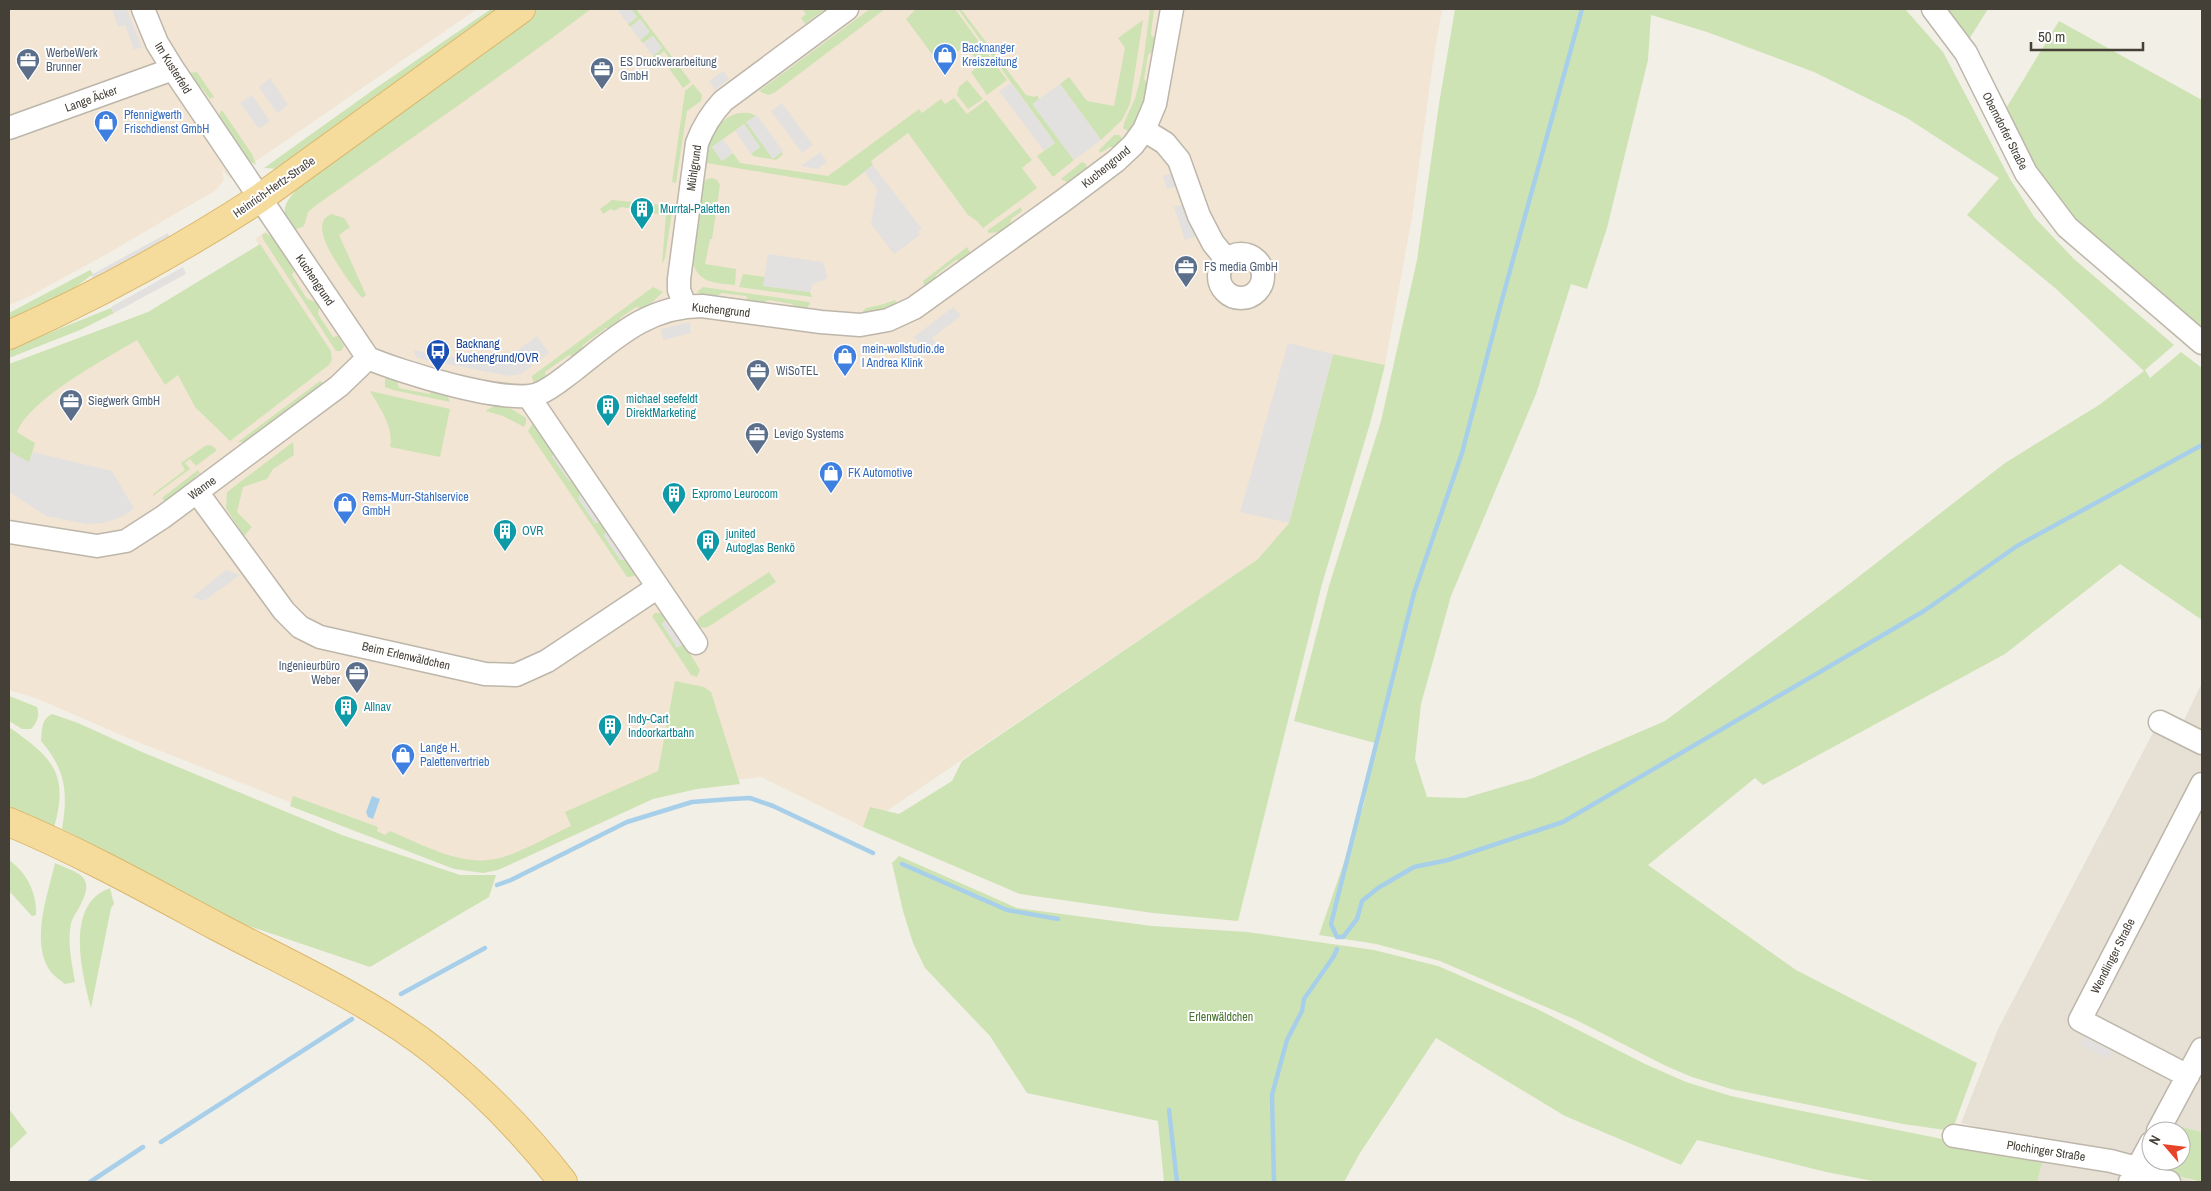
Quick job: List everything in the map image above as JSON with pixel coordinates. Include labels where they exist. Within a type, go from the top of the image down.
[{"type":"main road","name":"Heinrich-Hertz-Straße","points":[[9,335],[132,275],[260,198],[521,9]]},
{"type":"main road","points":[[9,815],[41,836]]},
{"type":"main road","points":[[9,822],[41,836],[184,909],[382,1016],[432,1050],[481,1091],[533,1144],[563,1182]]},
{"type":"street","name":"Im Kusterfeld","points":[[143,9],[157,43],[172,69],[260,198]]},
{"type":"street","name":"Mühlgrund","points":[[685,306],[679,290],[679,279],[697,143],[702,131],[722,101],[847,9]]},
{"type":"street","name":"Kuchengrund","points":[[260,198],[368,358],[390,368],[475,391],[529,396],[548,389],[640,322],[657,312],[685,306],[702,306],[836,324],[874,324],[897,317],[925,301],[1102,171],[1133,145],[1144,130],[1155,104],[1172,9]]},
{"type":"street","name":"Oberndorfer Straße","points":[[1933,9],[1966,53],[2026,173],[2067,227],[2202,343]]},
{"type":"street","name":"Lange Äcker","points":[[9,128],[172,69]]},
{"type":"street","points":[[1144,130],[1165,143],[1178,160],[1199,216],[1213,243],[1226,259]]},
{"type":"street","name":"Wanne","points":[[9,532],[97,546],[120,543],[145,530],[197,492],[339,386],[368,358]]},
{"type":"street","points":[[529,396],[696,643]]},
{"type":"street","name":"Beim Erlenwäldchen","points":[[197,492],[284,611],[300,627],[320,637],[461,669],[508,676],[530,670],[570,647],[658,587]]},
{"type":"street","points":[[2160,722],[2202,743]]},
{"type":"street","name":"Wendlinger Straße","points":[[2188,1076],[2080,1020],[2202,784]]},
{"type":"street","points":[[2163,1121],[2202,1049]]},
{"type":"street","name":"Plochinger Straße","points":[[1954,1136],[2111,1161],[2134,1175],[2169,1182]]},
{"type":"street","points":[[2134,1175],[2141,1162]]},
{"type":"shaded area","points":[[9,9],[477,9],[230,179],[222,169],[224,180],[216,190],[105,255],[28,297],[9,305]]},
{"type":"shaded area","points":[[112,9],[127,9],[142,47],[134,50],[125,25],[118,27]]},
{"type":"shaded area","points":[[564,9],[1442,9],[1412,217],[1385,365],[1333,354],[1289,523],[1258,559],[863,827],[761,777],[679,786],[483,866],[355,828],[128,738],[38,699],[9,690],[9,366],[148,312],[230,440],[329,365],[332,360],[331,351],[255,239]]},
{"type":"shaded area","points":[[621,9],[631,9],[637,17],[628,24],[618,11]]},
{"type":"shaded area","points":[[640,19],[650,32],[640,40],[630,27]]},
{"type":"shaded area","points":[[653,36],[662,48],[653,56],[643,43]]},
{"type":"shaded area","points":[[723,71],[729,79],[715,90],[709,81]]},
{"type":"shaded area","points":[[270,78],[288,105],[277,113],[259,87]]},
{"type":"shaded area","points":[[1011,83],[1055,143],[1044,151],[999,91]]},
{"type":"shaded area","points":[[1060,84],[1101,140],[1074,160],[1032,104]]},
{"type":"shaded area","points":[[252,95],[270,121],[259,129],[240,103]]},
{"type":"shaded area","points":[[782,103],[813,145],[802,153],[771,111]]},
{"type":"shaded area","points":[[757,115],[783,151],[773,159],[746,122]]},
{"type":"shaded area","points":[[744,124],[760,147],[751,154],[735,131]]},
{"type":"shaded area","points":[[723,139],[733,153],[722,161],[712,147]]},
{"type":"shaded area","points":[[820,152],[827,162],[818,169],[801,166]]},
{"type":"shaded area","points":[[873,165],[922,229],[918,232],[920,235],[894,254],[871,224],[877,189],[864,172]]},
{"type":"shaded area","points":[[1175,172],[1180,185],[1167,189],[1163,176]]},
{"type":"shaded area","points":[[1186,203],[1197,236],[1185,240],[1174,207]]},
{"type":"shaded area","points":[[168,233],[171,239],[94,281],[91,275]]},
{"type":"shaded area","points":[[768,254],[823,262],[828,278],[812,285],[810,292],[763,286]]},
{"type":"shaded area","points":[[183,267],[186,274],[114,313],[111,307]]},
{"type":"shaded area","points":[[953,307],[961,316],[932,338],[938,347],[928,355],[914,337]]},
{"type":"shaded area","points":[[690,322],[691,333],[663,340],[661,329]]},
{"type":"shaded area","points":[[537,336],[549,353],[521,374],[509,376],[417,358],[413,350],[492,364],[505,360]]},
{"type":"shaded area","points":[[1288,343],[1333,354],[1289,523],[1240,512]]},
{"type":"shaded area","points":[[555,450],[575,481],[569,481],[552,457]]},
{"type":"shaded area","points":[[9,451],[29,462],[33,452],[112,471],[134,508],[124,516],[104,523],[86,524],[46,516],[9,492]]},
{"type":"shaded area","points":[[581,492],[601,522],[595,523],[578,498]]},
{"type":"shaded area","points":[[606,530],[627,560],[620,560],[604,536]]},
{"type":"shaded area","points":[[226,570],[240,575],[204,601],[192,597]]},
{"type":"shaded area","points":[[668,619],[684,644],[677,648],[662,623]]},
{"type":"shaded area","points":[[2202,683],[2202,1132],[2191,1129],[2191,1121],[2141,1121],[2141,1171],[2159,1171],[2197,1182],[2037,1182],[2046,1145],[1961,1123],[1998,1029],[2156,727],[2183,722]]},
{"type":"shaded area","points":[[2085,1033],[2113,1048],[2108,1059],[2080,1044]]},
{"type":"green space","points":[[491,9],[510,9],[279,169],[264,168],[373,90]]},
{"type":"green space","points":[[538,9],[591,9],[315,206],[308,212],[304,226],[292,231],[286,218],[285,208],[289,198],[299,187]]},
{"type":"green space","points":[[631,9],[636,9],[691,82],[683,88],[663,60],[668,56],[664,51],[655,59],[653,56],[662,48],[653,36],[643,43],[640,40],[649,32],[640,19],[630,27],[628,24],[637,17]]},
{"type":"green space","points":[[802,9],[825,9],[805,24],[801,18],[806,14]]},
{"type":"green space","points":[[870,9],[885,9],[774,93],[768,95],[759,91]]},
{"type":"green space","points":[[916,9],[955,9],[1007,80],[987,95],[971,72],[980,65],[966,45],[940,65],[906,19]]},
{"type":"green space","points":[[958,9],[961,9],[1026,95],[1035,97],[1037,95],[1039,99],[1033,104],[1074,160],[1053,177],[1037,156],[1055,143]]},
{"type":"green space","points":[[1150,9],[1154,9],[1151,34],[1156,41],[1155,49],[1148,55],[1144,79],[1149,86],[1142,112],[1129,132],[1123,128],[1139,85]]},
{"type":"green space","points":[[1455,9],[1905,9],[1943,52],[2010,179],[2035,218],[2074,259],[2174,345],[2145,370],[2150,378],[2181,352],[2202,368],[2202,620],[2120,564],[2005,654],[1763,785],[1755,778],[1648,865],[1796,970],[1977,1063],[1952,1131],[1903,1124],[1731,1089],[1692,1077],[1666,1066],[1576,1020],[1440,961],[1376,944],[1319,935],[1364,804],[1375,743],[1294,721],[1329,586],[1381,421],[1417,260],[1439,104]],"holes":[[[1651,15],[1707,32],[1814,72],[1907,118],[1999,178],[1967,215],[2055,288],[2144,371],[2099,405],[2005,463],[1848,585],[1665,721],[1533,778],[1465,798],[1427,797],[1415,759],[1421,704],[1451,596],[1536,394],[1571,284],[1587,289],[1607,228],[1648,60]]]},
{"type":"green space","points":[[1940,9],[1988,9],[1966,44]]},
{"type":"green space","points":[[1143,20],[1130,104],[1122,120],[1101,140],[1060,84],[1069,77],[1087,101],[1114,106],[1125,48],[1118,38]]},
{"type":"green space","points":[[2059,21],[2202,100],[2202,337],[2062,213],[2002,115]]},
{"type":"green space","points":[[197,72],[214,97],[210,99],[202,88],[195,86],[189,78],[190,73]]},
{"type":"green space","points":[[967,80],[983,99],[968,109],[957,95],[959,87]]},
{"type":"green space","points":[[693,84],[702,95],[701,101],[687,111],[676,183],[672,182],[685,91]]},
{"type":"green space","points":[[954,98],[967,114],[986,100],[1032,160],[1022,168],[1037,188],[983,228],[968,215],[908,133],[871,161],[873,165],[846,186],[706,163],[711,140],[718,127],[729,117],[739,113],[746,113],[756,116],[747,123],[773,158],[782,152],[783,154],[776,160],[753,156],[751,153],[760,147],[744,124],[712,147],[722,161],[733,153],[740,163],[828,176],[919,109],[922,113],[941,99],[945,104]]},
{"type":"green space","points":[[222,110],[252,154],[256,165],[246,159],[216,119]]},
{"type":"green space","points":[[1114,135],[1119,135],[1124,140],[1116,147],[1110,147],[1100,153],[1099,150]]},
{"type":"green space","points":[[1082,162],[1086,164],[1087,169],[1069,183],[1061,179]]},
{"type":"green space","points":[[707,179],[717,180],[720,185],[712,239],[710,239],[705,264],[736,269],[735,285],[716,283],[705,279],[696,271],[693,264],[703,183]]},
{"type":"green space","points":[[612,200],[673,206],[665,258],[662,264],[666,214],[637,213],[634,209],[621,207],[614,211],[611,209],[603,214],[600,209]]},
{"type":"green space","points":[[1021,207],[1022,211],[1011,219],[1010,226],[1002,232],[988,233],[988,230]]},
{"type":"green space","points":[[331,214],[344,218],[350,227],[339,235],[366,295],[362,298],[336,262],[325,240],[322,230],[323,222]]},
{"type":"green space","points":[[265,233],[273,237],[295,269],[292,275],[307,299],[316,302],[319,308],[318,314],[333,337],[338,336],[344,346],[341,351],[336,351],[263,239],[262,235]]},
{"type":"green space","points":[[260,244],[331,351],[332,360],[329,365],[230,441],[195,407],[178,375],[165,385],[137,340],[70,380],[37,406],[25,419],[17,432],[35,443],[29,463],[9,451],[9,364],[148,312]]},
{"type":"green space","points":[[967,247],[971,254],[964,261],[956,260],[936,275],[935,283],[925,287],[923,281]]},
{"type":"green space","points":[[90,270],[93,274],[62,297],[9,324],[9,313]]},
{"type":"green space","points":[[743,274],[765,277],[764,286],[810,292],[812,297],[739,287]]},
{"type":"green space","points":[[653,287],[663,292],[645,309],[636,307],[620,318],[620,324],[613,329],[606,328],[583,345],[582,353],[575,358],[569,355],[545,372],[546,380],[534,386],[532,376]]},
{"type":"green space","points":[[703,287],[809,302],[810,304],[805,310],[795,308],[792,304],[768,300],[762,304],[749,301],[746,296],[722,293],[716,296],[707,296],[697,292]]},
{"type":"green space","points":[[895,300],[898,305],[864,317],[863,311],[866,308]]},
{"type":"green space","points":[[111,308],[114,313],[80,330],[9,358],[9,349]]},
{"type":"green space","points":[[1333,354],[1385,365],[1371,420],[1322,584],[1238,921],[1153,913],[1020,894],[863,827],[870,807],[899,814],[952,781],[962,761],[1258,559],[1289,523]]},
{"type":"green space","points":[[385,378],[397,381],[399,388],[429,394],[435,387],[447,394],[450,402],[393,390],[385,387]]},
{"type":"green space","points":[[320,381],[322,384],[300,401],[299,407],[291,414],[283,413],[262,429],[261,437],[247,442],[238,442]]},
{"type":"green space","points":[[370,391],[450,409],[440,457],[390,447],[391,439],[388,425]]},
{"type":"green space","points":[[498,404],[505,405],[526,418],[524,427],[503,416],[485,411]]},
{"type":"green space","points":[[533,423],[581,492],[578,498],[595,523],[601,522],[635,576],[627,577],[528,431]]},
{"type":"green space","points":[[293,442],[294,455],[273,469],[267,479],[243,487],[237,512],[252,527],[244,536],[226,508],[227,492]]},
{"type":"green space","points":[[211,445],[217,450],[196,466],[190,459],[185,463],[190,469],[153,496],[153,494],[185,470],[181,463],[205,446]]},
{"type":"green space","points":[[198,470],[200,473],[194,478],[193,486],[166,502],[162,498]]},
{"type":"green space","points":[[769,572],[776,582],[708,627],[704,628],[695,624],[700,617]]},
{"type":"green space","points":[[655,613],[662,613],[668,619],[662,624],[677,647],[684,644],[700,670],[697,677],[691,675],[652,616]]},
{"type":"green space","points":[[675,681],[704,687],[711,692],[740,784],[697,789],[653,799],[498,870],[483,873],[454,869],[290,806],[293,796],[378,827],[377,831],[385,835],[390,831],[458,858],[486,860],[508,856],[571,826],[565,812],[658,771]]},
{"type":"green space","points":[[9,696],[37,707],[37,719],[31,729],[22,729],[9,721]]},
{"type":"green space","points":[[52,714],[78,723],[142,752],[342,835],[460,875],[496,875],[489,897],[370,967],[228,919],[73,839],[74,835],[62,829],[65,804],[63,782],[56,762],[41,741],[44,722]]},
{"type":"green space","points":[[9,727],[37,749],[54,770],[60,795],[53,831],[9,806]]},
{"type":"green space","name":"Erlenwäldchen","points":[[899,856],[1017,908],[1152,926],[1247,932],[1374,950],[1438,966],[1537,1009],[1645,1064],[1686,1082],[1731,1096],[1782,1107],[2043,1159],[2037,1182],[1878,1182],[1826,1172],[1697,1140],[1681,1165],[1565,1116],[1436,1038],[1360,1153],[1344,1182],[1164,1182],[1158,1121],[1027,1093],[990,1036],[925,968],[913,943],[903,911],[892,863]]},
{"type":"green space","points":[[9,860],[21,871],[30,884],[35,899],[36,915],[32,916],[9,891]]},
{"type":"green space","points":[[55,863],[78,873],[85,882],[86,888],[85,896],[73,917],[70,931],[70,953],[75,982],[65,984],[50,971],[44,959],[41,946],[42,917]]},
{"type":"green space","points":[[110,888],[114,904],[111,908],[91,1008],[81,959],[81,924],[86,909],[96,896]]},
{"type":"green space","points":[[9,1109],[27,1133],[9,1150]]},
{"type":"green space","points":[[2191,1129],[2202,1132],[2202,1182],[2160,1172],[2191,1171]]},
{"type":"water","points":[[372,796],[380,799],[373,819],[368,817],[366,812]]},
{"type":"waterway","points":[[1582,9],[1462,453],[1414,593],[1331,924],[1337,937],[1343,937],[1357,919],[1362,901],[1378,888],[1414,867],[1448,860],[1563,822],[1924,611],[2017,546],[2202,445]]},
{"type":"waterway","points":[[497,885],[511,880],[627,822],[692,802],[750,798],[773,806],[873,853]]},
{"type":"waterway","points":[[902,864],[1007,910],[1058,919]]},
{"type":"waterway","points":[[401,994],[485,948]]},
{"type":"waterway","points":[[1274,1182],[1272,1095],[1287,1040],[1302,1011],[1304,999],[1337,949]]},
{"type":"waterway","points":[[161,1142],[352,1019]]},
{"type":"waterway","points":[[1169,1110],[1177,1182]]},
{"type":"waterway","points":[[90,1182],[143,1147]]},
{"type":"place","name":"Backnanger Kreiszeitung","points":[[945,76]]},
{"type":"place","name":"WerbeWerk Brunner","points":[[28,81]]},
{"type":"place","name":"ES Druckverarbeitung GmbH","points":[[602,90]]},
{"type":"place","name":"Pfennigwerth Frischdienst GmbH","points":[[106,143]]},
{"type":"place","name":"Murrtal-Paletten","points":[[642,230]]},
{"type":"place","name":"FS media GmbH","points":[[1186,288]]},
{"type":"place","name":"Backnang Kuchengrund/OVR","points":[[438,372]]},
{"type":"place","name":"mein-wollstudio.de l Andrea Klink","points":[[845,377]]},
{"type":"place","name":"WiSoTEL","points":[[758,392]]},
{"type":"place","name":"Siegwerk GmbH","points":[[71,422]]},
{"type":"place","name":"michael seefeldt DirektMarketing","points":[[608,427]]},
{"type":"place","name":"Levigo Systems","points":[[757,455]]},
{"type":"place","name":"FK Automotive","points":[[831,494]]},
{"type":"place","name":"Expromo Leurocom","points":[[674,515]]},
{"type":"place","name":"Rems-Murr-Stahlservice GmbH","points":[[345,525]]},
{"type":"place","name":"OVR","points":[[505,552]]},
{"type":"place","name":"junited Autoglas Benkö","points":[[708,562]]},
{"type":"place","name":"Ingenieurbüro Weber","points":[[357,694]]},
{"type":"place","name":"Allnav","points":[[346,728]]},
{"type":"place","name":"Indy-Cart Indoorkartbahn","points":[[610,747]]},
{"type":"place","name":"Lange H. Palettenvertrieb","points":[[403,776]]}]
